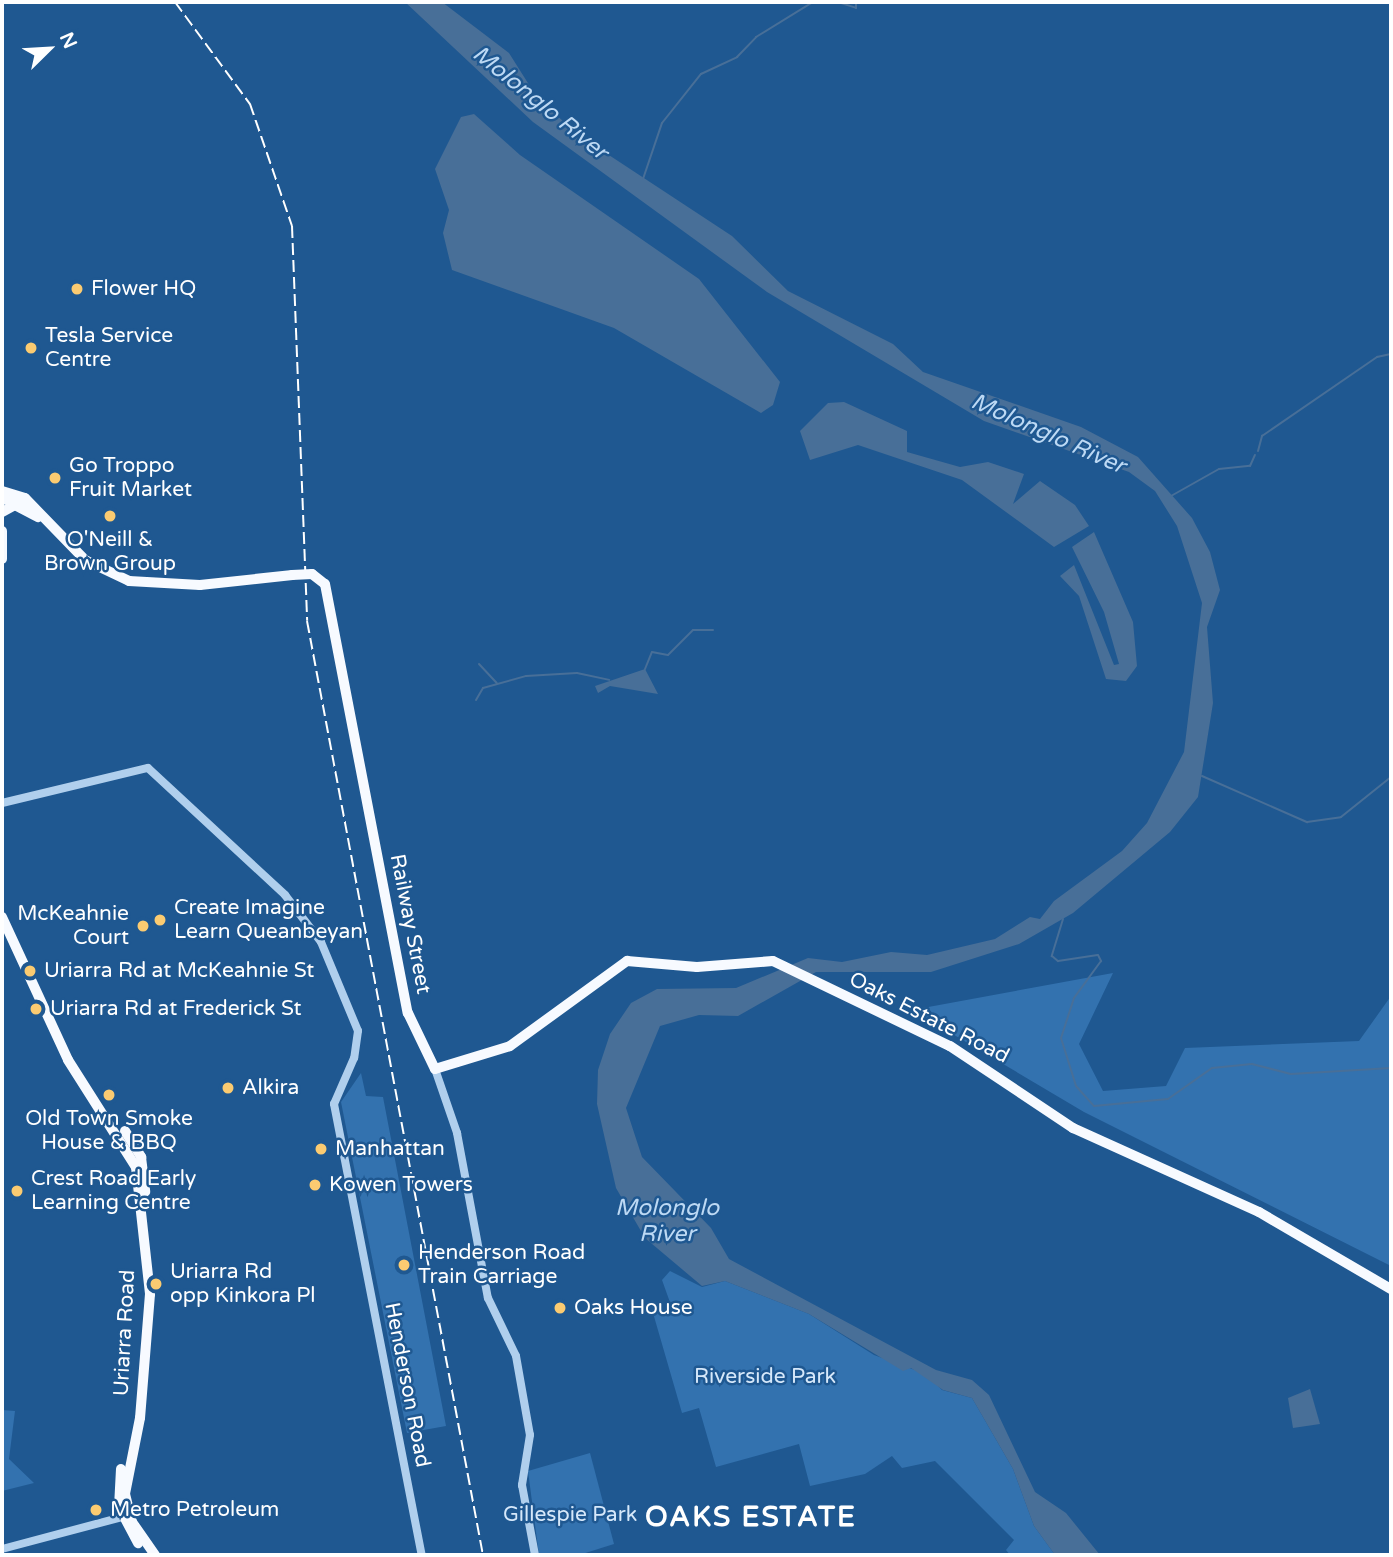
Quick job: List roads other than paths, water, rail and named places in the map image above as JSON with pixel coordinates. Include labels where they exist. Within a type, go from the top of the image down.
[{"type":"main road","name":"Railway Street","points":[[2,491],[25,498],[49,526],[85,560],[129,582],[200,585],[312,573],[326,584],[408,1013],[435,1069]]},
{"type":"main road","name":"Railway Street","points":[[2,499],[20,502],[49,526]]},
{"type":"main road","name":"Railway Street","points":[[2,512],[15,505],[38,518]]},
{"type":"main road","points":[[2,531],[2,559]]},
{"type":"main road","name":"Uriarra Road","points":[[2,917],[38,998],[81,1077],[133,1149],[146,1238],[150,1294],[138,1431],[118,1480],[125,1516],[147,1555]]},
{"type":"main road","name":"Oaks Estate Road","points":[[435,1069],[499,1052],[626,961],[706,967],[758,958],[785,965],[971,1058],[1095,1139],[1259,1212],[1391,1289]]},
{"type":"main road","name":"Uriarra Road","points":[[125,1516],[155,1555]]},
{"type":"street","name":"Henderson Road","points":[[2,803],[144,766],[305,918],[351,1011],[358,1045],[334,1104],[422,1555]]},
{"type":"street","name":"Railway Street","points":[[435,1069],[457,1133],[488,1298],[516,1356],[530,1435],[522,1485],[535,1555]]},
{"type":"street","points":[[2,1549],[125,1516]]},
{"type":"water","name":"Molonglo River","points":[[405,2],[442,2],[509,53],[538,99],[580,136],[732,236],[788,291],[893,344],[923,372],[1081,427],[1138,457],[1192,518],[1210,552],[1220,590],[1207,627],[1213,703],[1198,797],[1170,832],[1073,913],[1019,944],[931,972],[816,972],[738,1016],[699,1015],[660,1026],[626,1108],[642,1157],[711,1228],[729,1259],[936,1370],[972,1380],[989,1395],[1035,1492],[1066,1513],[1100,1555],[1055,1555],[1034,1526],[1013,1469],[972,1398],[943,1390],[911,1368],[903,1371],[809,1314],[725,1281],[702,1286],[645,1238],[616,1188],[597,1104],[598,1070],[610,1034],[631,1003],[657,989],[736,988],[808,958],[842,962],[891,952],[927,955],[995,939],[1030,917],[1040,919],[1054,901],[1122,851],[1147,823],[1184,752],[1202,603],[1177,526],[1155,491],[1129,472],[984,421],[767,292],[533,122]]},
{"type":"water","points":[[474,114],[520,155],[699,279],[780,382],[773,405],[761,413],[614,328],[452,270],[443,233],[449,210],[435,169],[461,117]]},
{"type":"water","points":[[844,402],[907,431],[907,452],[960,467],[988,462],[1024,474],[1013,504],[1040,481],[1075,505],[1089,526],[1054,547],[962,480],[858,445],[810,460],[800,431],[828,403]]},
{"type":"water","points":[[1094,532],[1133,622],[1137,666],[1126,681],[1106,679],[1079,596],[1060,576],[1074,565],[1114,665],[1119,664],[1104,612],[1072,547]]},
{"type":"water","points":[[645,669],[658,694],[610,686],[598,693],[595,686]]},
{"type":"water","points":[[1310,1389],[1320,1424],[1293,1428],[1288,1398]]},
{"type":"waterway","points":[[643,179],[662,123],[701,74],[737,57],[756,37],[813,2]]},
{"type":"waterway","points":[[838,2],[856,8],[856,2]]},
{"type":"waterway","points":[[1258,451],[1262,436],[1377,357],[1391,354]]},
{"type":"waterway","points":[[1171,496],[1219,469],[1250,466],[1255,455]]},
{"type":"waterway","points":[[645,669],[652,652],[668,655],[693,630],[713,630]]},
{"type":"waterway","points":[[479,664],[497,683]]},
{"type":"waterway","points":[[476,700],[483,688],[526,676],[577,673],[609,680]]},
{"type":"waterway","points":[[1202,776],[1307,822],[1341,817],[1391,777]]},
{"type":"waterway","points":[[1063,919],[1052,956],[1058,961],[1098,955],[1101,961],[1074,998],[1061,1038],[1076,1086],[1094,1106],[1168,1099],[1212,1068],[1252,1064],[1291,1074],[1391,1068]]},
{"type":"railway","points":[[175,2],[250,104],[292,226],[307,621],[483,1555]]},
{"type":"place","name":"Flower HQ","points":[[77,289]]},
{"type":"place","name":"Tesla Service Centre","points":[[31,348]]},
{"type":"place","name":"Go Troppo Fruit Market","points":[[55,478]]},
{"type":"place","name":"O'Neill & Brown Group","points":[[110,516]]},
{"type":"place","name":"Create Imagine Learn Queanbeyan","points":[[160,920]]},
{"type":"place","name":"McKeahnie Court","points":[[143,926]]},
{"type":"place","name":"Uriarra Rd at McKeahnie St","points":[[30,971]]},
{"type":"place","name":"Uriarra Rd at Frederick St","points":[[36,1009]]},
{"type":"place","name":"Alkira","points":[[228,1088]]},
{"type":"place","name":"Old Town Smoke House & BBQ","points":[[109,1095]]},
{"type":"place","name":"Manhattan","points":[[321,1149]]},
{"type":"place","name":"Kowen Towers","points":[[315,1185]]},
{"type":"place","name":"Crest Road Early Learning Centre","points":[[17,1191]]},
{"type":"place","name":"Henderson Road Train Carriage","points":[[404,1265]]},
{"type":"place","name":"Uriarra Rd opp Kinkora Pl","points":[[156,1284]]},
{"type":"place","name":"Oaks House","points":[[560,1308]]},
{"type":"place","name":"Metro Petroleum","points":[[96,1510]]},
{"type":"district","name":"OAKS ESTATE","points":[[751,1517]]},
{"type":"park label","name":"Riverside Park","points":[[765,1377]]},
{"type":"park label","name":"Gillespie Park","points":[[570,1515]]}]
